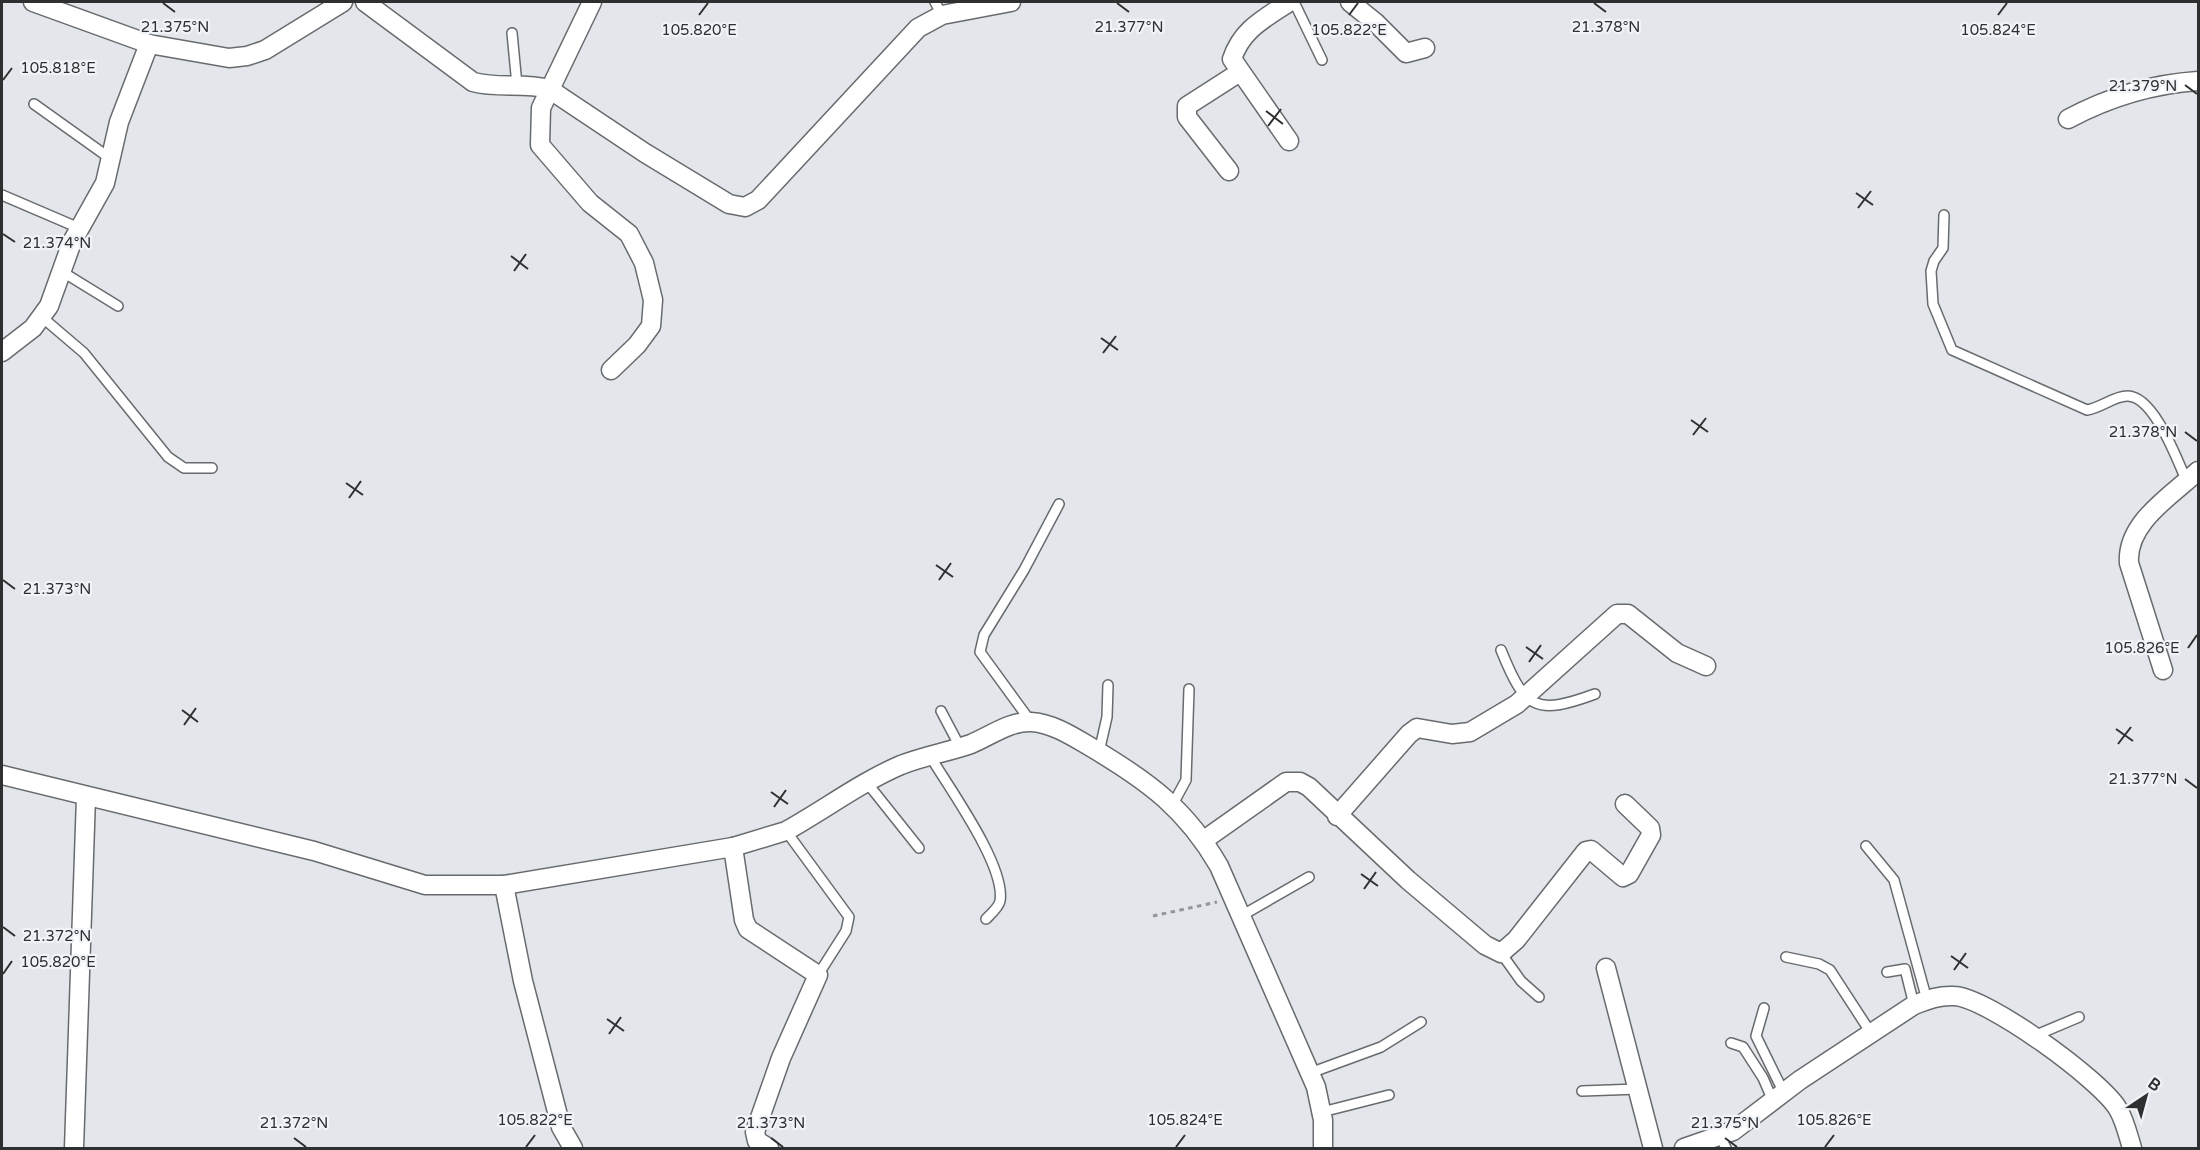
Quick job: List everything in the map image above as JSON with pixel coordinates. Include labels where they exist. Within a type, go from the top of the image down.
[{"type":"street","points":[[33,2],[149,44],[229,58],[247,56],[265,50],[342,2]]},
{"type":"street","points":[[364,2],[473,82],[486,86],[535,85],[549,89],[645,153],[729,204],[745,207],[759,200],[938,8],[1011,2]]},
{"type":"street","points":[[592,2],[541,108],[540,145],[590,203],[629,234],[644,263],[653,300],[651,326],[638,345],[611,370]]},
{"type":"street","points":[[1289,2],[1248,31],[1238,42],[1232,59],[1289,141]]},
{"type":"street","points":[[1350,2],[1406,53],[1425,48]]},
{"type":"street","points":[[2,352],[43,318],[79,228],[100,197],[119,122],[149,44]]},
{"type":"street","points":[[1229,171],[1187,117],[1187,106],[1240,72]]},
{"type":"street","points":[[2068,119],[2097,104],[2138,91],[2168,83],[2199,81]]},
{"type":"street","points":[[2163,670],[2129,563],[2128,547],[2138,526],[2193,477]]},
{"type":"street","points":[[1337,816],[1409,734],[1417,728],[1462,734],[1525,697],[1576,649],[1623,612],[1677,653],[1706,666]]},
{"type":"street","points":[[2,775],[314,851],[425,885],[504,885],[734,847],[786,831],[899,766],[960,747],[1012,725],[1030,722],[1048,726],[1139,776],[1173,804],[1204,840],[1233,898],[1310,1073],[1322,1112],[1323,1149]]},
{"type":"street","points":[[1204,840],[1286,782],[1300,782],[1309,787],[1337,816],[1485,945],[1501,952],[1516,940],[1586,851],[1591,850],[1623,877],[1629,874],[1651,835],[1650,828],[1624,804]]},
{"type":"street","points":[[74,1149],[86,797]]},
{"type":"street","points":[[734,847],[744,920],[748,929],[818,975],[785,1047],[755,1132],[757,1140],[769,1149]]},
{"type":"street","points":[[504,885],[523,981],[561,1127],[573,1149]]},
{"type":"street","points":[[1606,968],[1653,1149]]},
{"type":"street","points":[[1684,1149],[1723,1142],[1778,1097],[1920,1002],[1955,996],[1980,1003],[2034,1036],[2107,1095],[2121,1116],[2132,1149]]},
{"type":"lane","points":[[1294,2],[1322,60]]},
{"type":"lane","points":[[512,33],[517,86]]},
{"type":"lane","points":[[34,104],[111,159]]},
{"type":"lane","points":[[2,195],[79,228]]},
{"type":"lane","points":[[1944,215],[1944,248],[1934,261],[1931,271],[1933,304],[1952,350],[2087,410],[2127,396],[2138,398],[2167,434],[2193,477]]},
{"type":"lane","points":[[61,271],[118,306]]},
{"type":"lane","points":[[43,318],[84,353],[168,457],[184,468],[212,468]]},
{"type":"lane","points":[[1030,722],[980,652],[984,635],[1024,570],[1059,504]]},
{"type":"lane","points":[[1501,650],[1514,682],[1525,697],[1544,707],[1562,706],[1595,694]]},
{"type":"lane","points":[[1099,752],[1107,717],[1108,685]]},
{"type":"lane","points":[[1173,804],[1186,780],[1189,688]]},
{"type":"lane","points":[[941,711],[960,747]]},
{"type":"lane","points":[[930,756],[993,862],[1001,885],[1000,904],[986,919]]},
{"type":"lane","points":[[868,784],[919,848]]},
{"type":"lane","points":[[786,831],[849,917],[846,931],[818,975]]},
{"type":"lane","points":[[1866,846],[1894,880],[1920,1002]]},
{"type":"lane","points":[[1241,916],[1309,877]]},
{"type":"lane","points":[[1501,952],[1521,981],[1539,997]]},
{"type":"lane","points":[[1786,957],[1819,964],[1830,970],[1871,1033]]},
{"type":"lane","points":[[1887,972],[1905,969],[1920,1002]]},
{"type":"lane","points":[[1764,1008],[1756,1036],[1778,1097]]},
{"type":"lane","points":[[2034,1036],[2079,1017]]},
{"type":"lane","points":[[1310,1073],[1381,1047],[1421,1022]]},
{"type":"lane","points":[[1731,1043],[1743,1047],[1778,1097]]},
{"type":"lane","points":[[1582,1091],[1638,1089]]},
{"type":"lane","points":[[1322,1112],[1389,1095]]},
{"type":"path","points":[[1153,916],[1233,898]]}]
